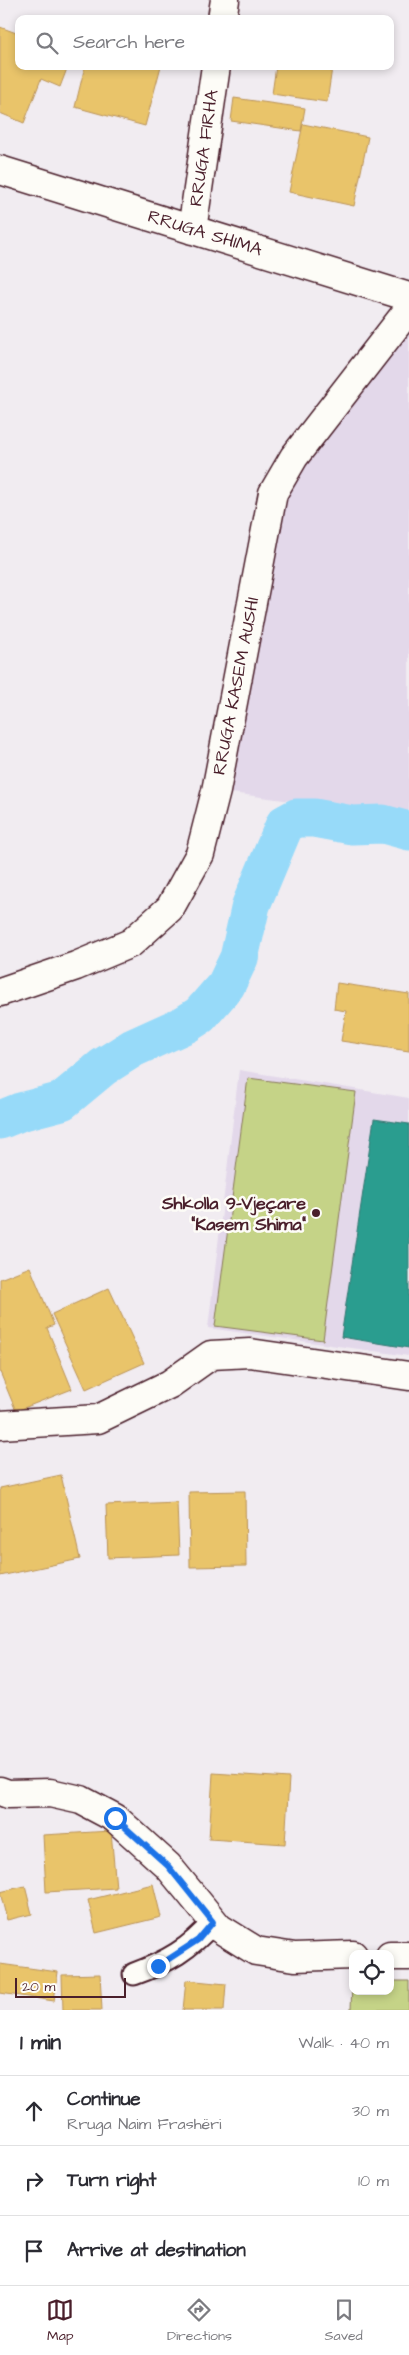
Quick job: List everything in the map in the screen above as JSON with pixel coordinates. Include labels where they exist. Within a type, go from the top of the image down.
[{"type":"street","points":[[223,15],[225,0]]},
{"type":"street","name":"RRUGA FIRHA","points":[[192,230],[215,70]]},
{"type":"street","name":"RRUGA SHIMA","points":[[0,170],[409,297]]},
{"type":"street","name":"RRUGA KASEM AUSHI","points":[[0,992],[76,966],[131,943],[170,908],[200,854],[216,791],[273,493],[294,457],[409,309]]},
{"type":"street","points":[[0,1425],[98,1419],[170,1384],[211,1355],[250,1353],[409,1376]]},
{"type":"street","points":[[0,1791],[8,1794],[58,1794],[82,1800],[115,1818],[168,1866],[218,1928],[256,1951],[295,1957],[349,1955]]},
{"type":"street","points":[[394,1956],[409,1956]]},
{"type":"lane","points":[[134,1974],[158,1966],[198,1940],[213,1922]]},
{"type":"shaded area","points":[[409,309],[409,812],[337,807],[216,791],[273,493]]},
{"type":"shaded area","name":"Shkolla 9-Vjeçare \"Kasem Shima\"","points":[[239,1070],[409,1098],[409,1356],[208,1328]]},
{"type":"green space","points":[[248,1078],[356,1092],[323,1340],[215,1326]]},
{"type":"green space","points":[[394,1981],[409,1981],[409,2010],[351,2010],[352,1995],[394,1995]]},
{"type":"building: Homes","points":[[0,27],[15,33],[15,70],[66,70],[60,87],[41,79],[24,123],[0,113]]},
{"type":"building: Homes","points":[[84,70],[160,70],[145,126],[75,107]]},
{"type":"building: Homes","points":[[275,70],[332,70],[327,102],[272,94]]},
{"type":"building: Homes","points":[[234,98],[305,108],[301,131],[231,121]]},
{"type":"building: Homes","points":[[303,124],[368,137],[354,206],[289,192]]},
{"type":"building: Homes","points":[[337,983],[409,994],[409,1051],[341,1041],[346,1011],[334,1009]]},
{"type":"building: Homes","points":[[30,1267],[54,1325],[47,1328],[72,1389],[16,1411],[0,1372],[0,1279]]},
{"type":"building: Homes","points":[[109,1288],[144,1363],[86,1389],[52,1314]]},
{"type":"building: Homes","points":[[61,1475],[80,1559],[0,1576],[0,1488]]},
{"type":"building: Homes","points":[[245,1491],[246,1566],[190,1567],[189,1492]]},
{"type":"building: Homes","points":[[177,1502],[179,1555],[108,1558],[106,1505]]},
{"type":"building: Homes","points":[[213,1773],[289,1778],[285,1844],[209,1839]]},
{"type":"building: Homes","points":[[111,1831],[116,1888],[46,1892],[43,1835]]},
{"type":"building: Homes","points":[[153,1884],[161,1917],[96,1933],[88,1900]]},
{"type":"building: Homes","points":[[25,1886],[32,1914],[7,1920],[0,1892]]},
{"type":"building: Homes","points":[[0,1964],[58,1972],[54,2001],[0,1993]]},
{"type":"building: Homes","points":[[100,1974],[102,2010],[63,2010],[62,1975]]},
{"type":"building: Homes","points":[[186,1980],[226,1984],[224,2010],[183,2010]]},
{"type":"building: Schools","points":[[374,1119],[409,1124],[409,1348],[341,1337]]},
{"type":"waterway","points":[[0,1120],[20,1112],[62,1101],[103,1067],[133,1048],[186,1024],[200,1015],[226,985],[239,958],[251,905],[285,824],[296,818],[314,818],[352,825],[383,824],[409,831]]},
{"type":"place","name":"Shkolla 9-Vjeçare \"Kasem Shima\"","points":[[316,1213]]},
{"type":"route","points":[[115,1818],[168,1866],[213,1922],[198,1940],[158,1966]]}]
